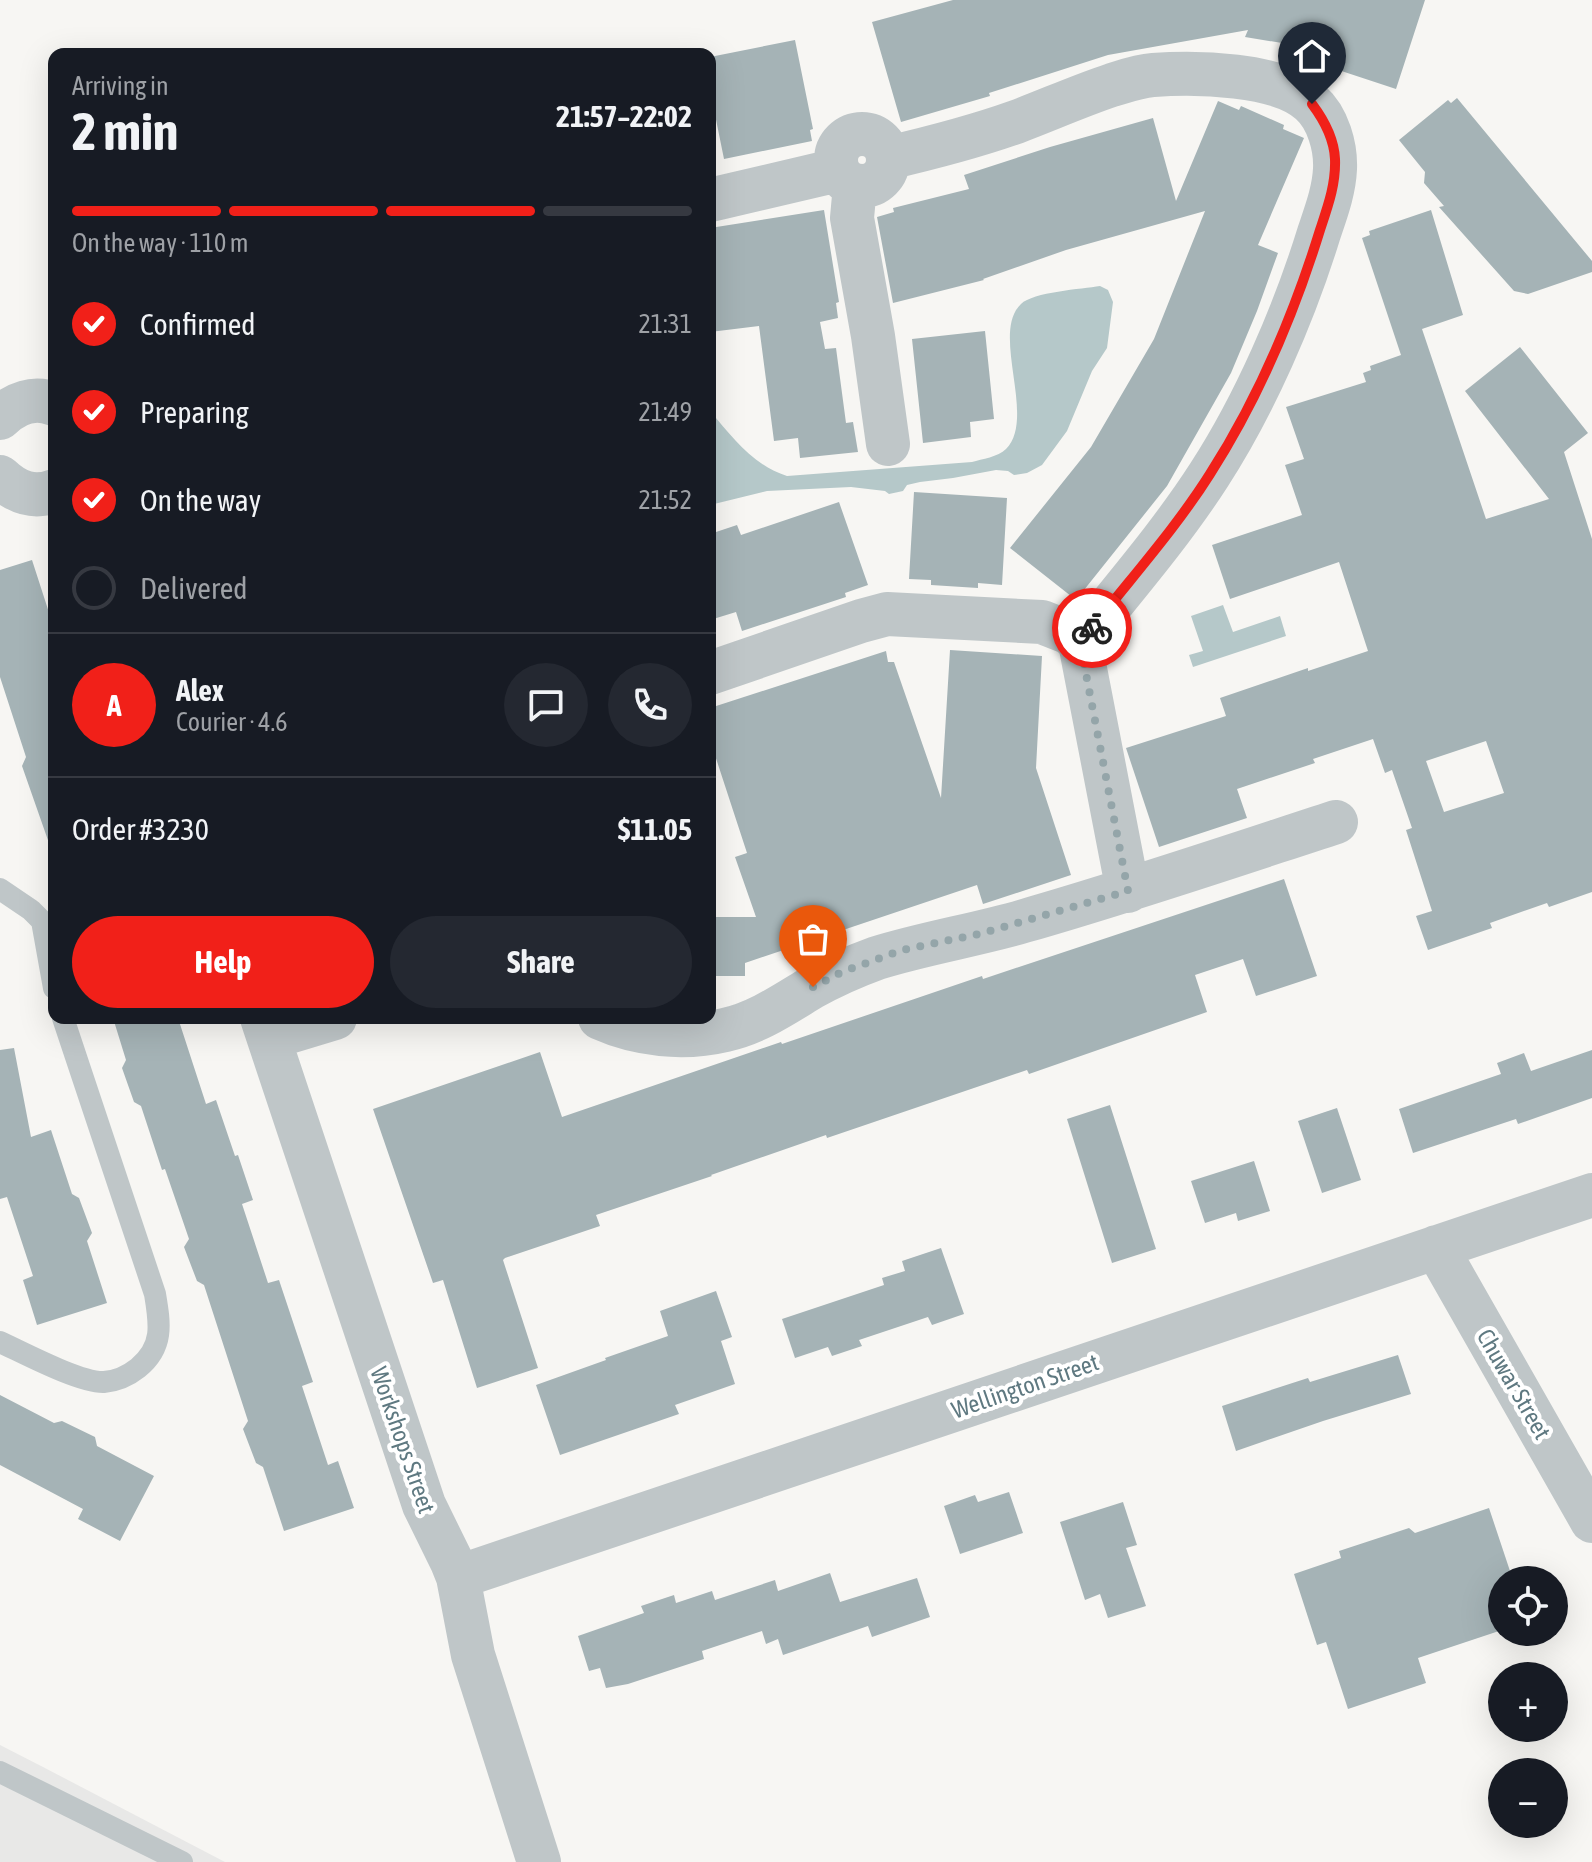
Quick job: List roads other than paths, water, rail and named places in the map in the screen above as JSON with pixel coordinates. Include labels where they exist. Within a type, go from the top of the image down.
[{"type":"street","points":[[716,199],[860,171],[1015,122],[1094,91],[1150,75],[1258,79],[1278,85],[1312,104],[1331,137],[1335,155],[1333,188],[1307,271],[1248,407],[1209,475],[1080,643]]},
{"type":"street","points":[[860,171],[852,218],[888,444]]},
{"type":"street","points":[[0,418],[14,406],[48,394]]},
{"type":"street","points":[[716,671],[887,614],[1042,622],[1070,633],[1080,643],[1128,891]]},
{"type":"street","points":[[614,1024],[658,1034],[698,1035],[726,1030],[759,1019],[813,987],[872,960],[902,950],[979,934],[1128,891],[1336,822]]},
{"type":"street","points":[[266,1028],[294,1024]]},
{"type":"street","name":"Workshops Street","points":[[266,1028],[424,1505],[458,1577],[473,1655],[539,1862]]},
{"type":"street","name":"Wellington Street","points":[[458,1577],[1592,1195]]},
{"type":"street","name":"Chuwar Street","points":[[1436,1247],[1592,1521]]},
{"type":"lane","points":[[0,889],[48,919]]},
{"type":"lane","points":[[0,1342],[72,1375],[104,1382],[129,1374],[151,1354],[158,1341],[159,1318],[155,1294],[65,1024]]},
{"type":"lane","points":[[0,1772],[180,1861]]}]
